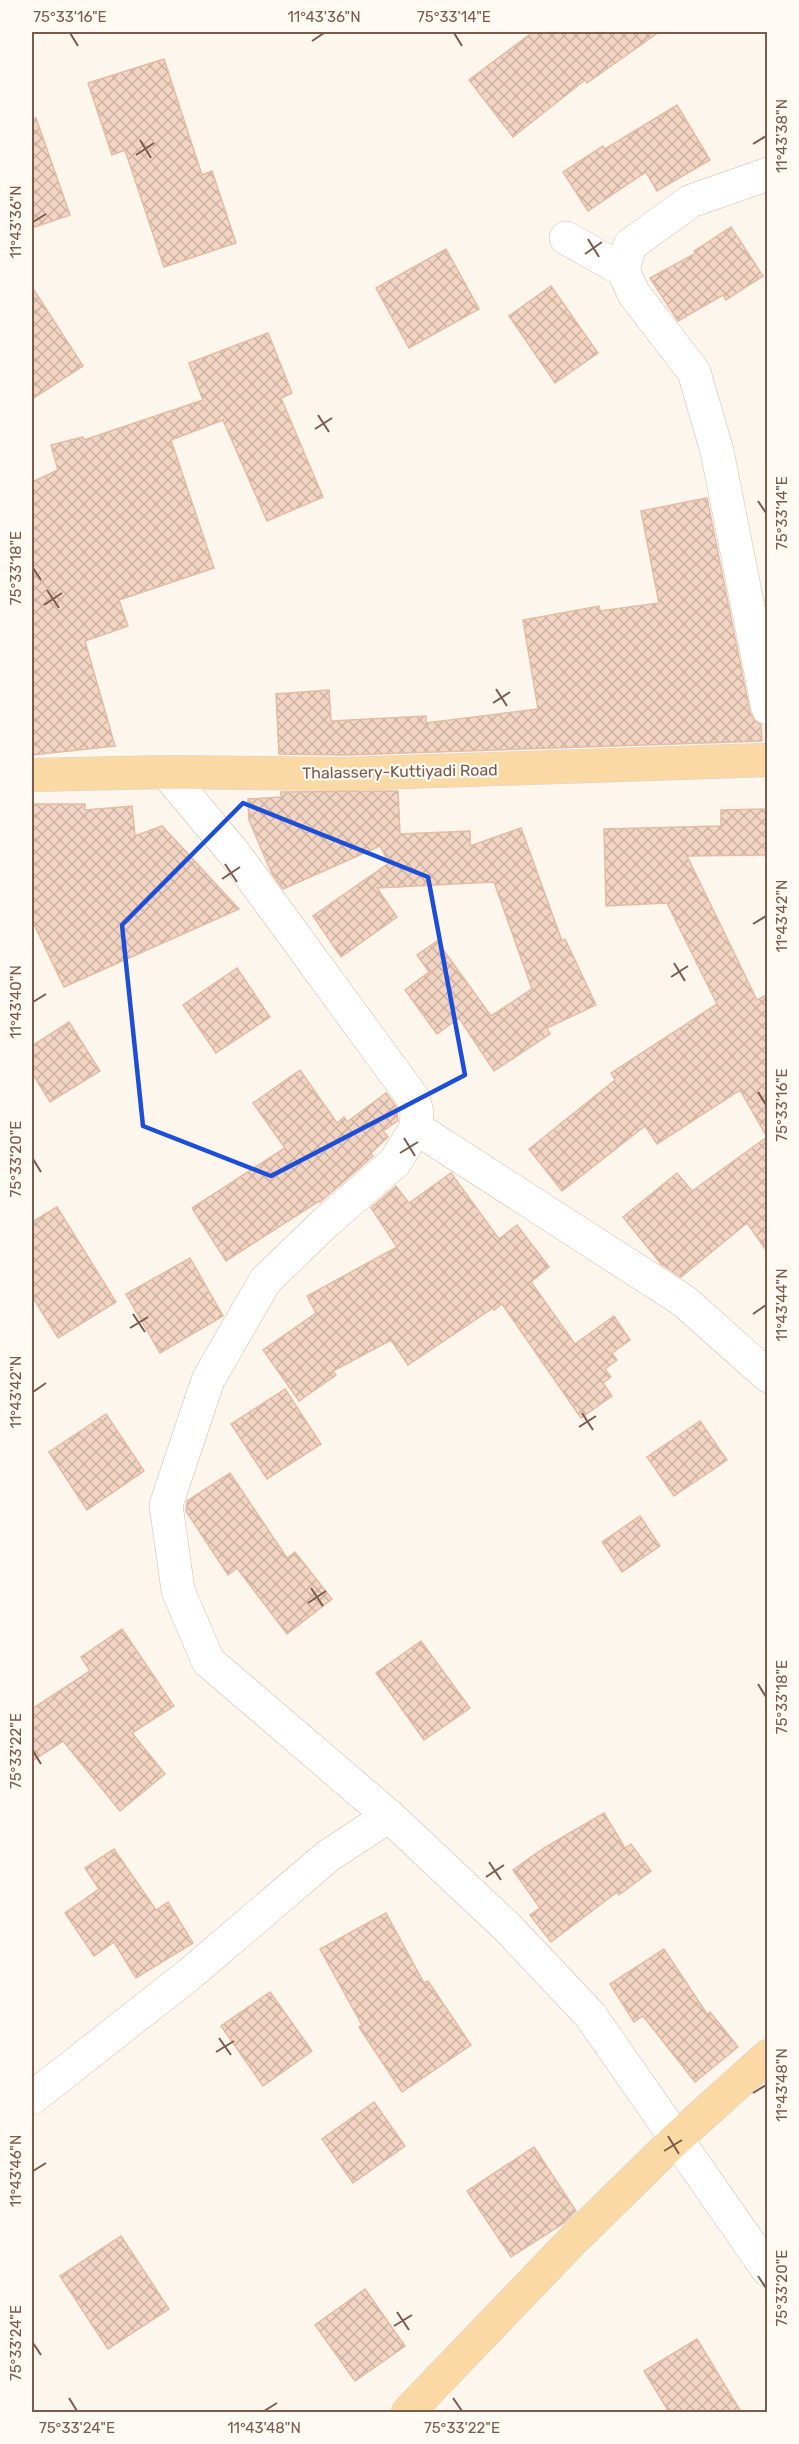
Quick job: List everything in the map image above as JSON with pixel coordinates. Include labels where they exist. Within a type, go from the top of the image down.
[{"type":"main road","name":"Thalassery-Kuttiyadi Road","points":[[32,774],[166,772],[346,774],[768,760]]},
{"type":"main road","points":[[408,2412],[573,2240],[677,2138],[768,2056]]},
{"type":"street","points":[[768,174],[691,201],[630,245],[624,270],[634,294],[694,372],[717,452],[768,708]]},
{"type":"street","points":[[566,238],[624,270]]},
{"type":"street","points":[[166,772],[234,853],[413,1098],[417,1112],[416,1128],[395,1162],[326,1222],[265,1281],[208,1380],[166,1504],[178,1590],[208,1661],[389,1816],[508,1928],[590,2015],[768,2270]]},
{"type":"street","points":[[416,1128],[684,1301],[768,1376]]},
{"type":"street","points":[[32,2098],[191,1973],[327,1856],[389,1816]]},
{"type":"highlighted area","points":[[243,803],[428,877],[465,1075],[271,1176],[143,1126],[122,925]]},
{"type":"building","points":[[533,32],[659,32],[587,83],[585,80],[513,137],[469,80]]},
{"type":"building","points":[[164,59],[202,175],[212,171],[236,243],[164,267],[125,150],[112,155],[88,83]]},
{"type":"building","points":[[677,105],[710,160],[657,191],[646,172],[588,211],[563,172],[603,146],[605,149]]},
{"type":"building","points":[[36,118],[70,215],[32,228],[32,119]]},
{"type":"building","points":[[731,227],[763,276],[726,300],[723,295],[678,321],[650,278],[696,253],[694,251]]},
{"type":"building","points":[[446,249],[479,309],[409,348],[376,288]]},
{"type":"building","points":[[551,286],[598,353],[555,383],[509,316]]},
{"type":"building","points":[[32,287],[83,366],[32,399]]},
{"type":"building","points":[[268,333],[292,393],[281,398],[323,497],[267,521],[223,420],[171,440],[214,568],[119,600],[128,626],[85,641],[115,746],[32,755],[32,482],[58,470],[51,445],[83,437],[84,440],[203,400],[189,363]]},
{"type":"building","points":[[707,498],[750,712],[754,720],[761,725],[762,741],[346,755],[279,754],[276,694],[329,690],[331,721],[426,716],[426,723],[538,709],[523,620],[599,606],[600,611],[659,603],[641,511]]},
{"type":"building","points":[[398,791],[400,834],[470,831],[470,846],[521,828],[562,941],[565,939],[596,1005],[547,1028],[550,1034],[494,1071],[459,1018],[437,1034],[405,990],[429,972],[417,955],[437,941],[491,1016],[532,989],[494,882],[377,888],[397,917],[341,957],[313,916],[389,863],[380,846],[283,889],[272,874],[249,820],[248,799],[281,797],[281,792]]},
{"type":"building","points":[[32,804],[85,804],[85,810],[132,806],[135,836],[162,826],[239,909],[64,987],[32,920]]},
{"type":"building","points":[[768,809],[768,855],[687,856],[757,1000],[768,994],[768,1253],[747,1223],[681,1277],[661,1264],[623,1217],[677,1173],[692,1191],[767,1137],[740,1090],[657,1144],[645,1126],[562,1191],[529,1149],[615,1080],[611,1073],[717,1004],[667,903],[606,906],[604,829],[721,826],[721,810]]},
{"type":"building","points":[[237,968],[270,1017],[216,1053],[183,1005]]},
{"type":"building","points":[[69,1022],[100,1071],[50,1102],[32,1073],[32,1046]]},
{"type":"building","points":[[300,1070],[337,1123],[344,1117],[347,1122],[386,1093],[396,1106],[398,1121],[383,1131],[388,1137],[371,1153],[373,1156],[320,1202],[226,1261],[192,1208],[285,1148],[253,1103]]},
{"type":"building","points":[[451,1173],[499,1239],[517,1225],[549,1267],[531,1282],[575,1344],[614,1316],[630,1340],[612,1353],[617,1360],[605,1369],[611,1377],[603,1383],[612,1396],[581,1418],[502,1304],[408,1365],[391,1340],[333,1371],[336,1375],[299,1401],[263,1350],[316,1313],[307,1296],[397,1247],[371,1208],[396,1186],[409,1203]]},
{"type":"building","points":[[57,1207],[116,1302],[58,1338],[32,1296],[32,1222]]},
{"type":"building","points":[[190,1258],[223,1316],[160,1353],[126,1294]]},
{"type":"building","points":[[285,1389],[321,1444],[267,1479],[231,1424]]},
{"type":"building","points":[[106,1414],[144,1471],[87,1510],[49,1452]]},
{"type":"building","points":[[700,1421],[727,1460],[674,1496],[647,1457]]},
{"type":"building","points":[[230,1473],[287,1558],[295,1552],[332,1599],[287,1634],[237,1568],[228,1575],[186,1511],[187,1501]]},
{"type":"building","points":[[640,1516],[660,1546],[622,1572],[602,1542]]},
{"type":"building","points":[[122,1629],[174,1706],[132,1733],[165,1774],[120,1811],[63,1741],[32,1761],[32,1709],[90,1671],[81,1657]]},
{"type":"building","points":[[421,1641],[470,1708],[424,1740],[376,1673]]},
{"type":"building","points":[[604,1813],[625,1848],[631,1844],[651,1871],[619,1895],[617,1892],[551,1942],[530,1915],[540,1908],[513,1870],[544,1848]]},
{"type":"building","points":[[114,1849],[156,1910],[168,1902],[193,1943],[136,1978],[114,1942],[94,1956],[65,1913],[99,1889],[85,1868]]},
{"type":"building","points":[[386,1913],[424,1983],[428,1981],[471,2045],[402,2092],[359,2027],[362,2025],[320,1949]]},
{"type":"building","points":[[664,1949],[707,2014],[710,2012],[738,2047],[695,2082],[643,2016],[634,2022],[610,1984]]},
{"type":"building","points":[[270,1992],[312,2051],[263,2086],[221,2026]]},
{"type":"building","points":[[374,2102],[405,2146],[353,2183],[322,2139]]},
{"type":"building","points":[[534,2147],[576,2211],[564,2223],[511,2257],[467,2191]]},
{"type":"building","points":[[121,2236],[169,2309],[108,2349],[60,2276]]},
{"type":"building","points":[[365,2289],[405,2346],[355,2381],[315,2325]]},
{"type":"building","points":[[697,2339],[741,2412],[669,2412],[644,2371]]}]
